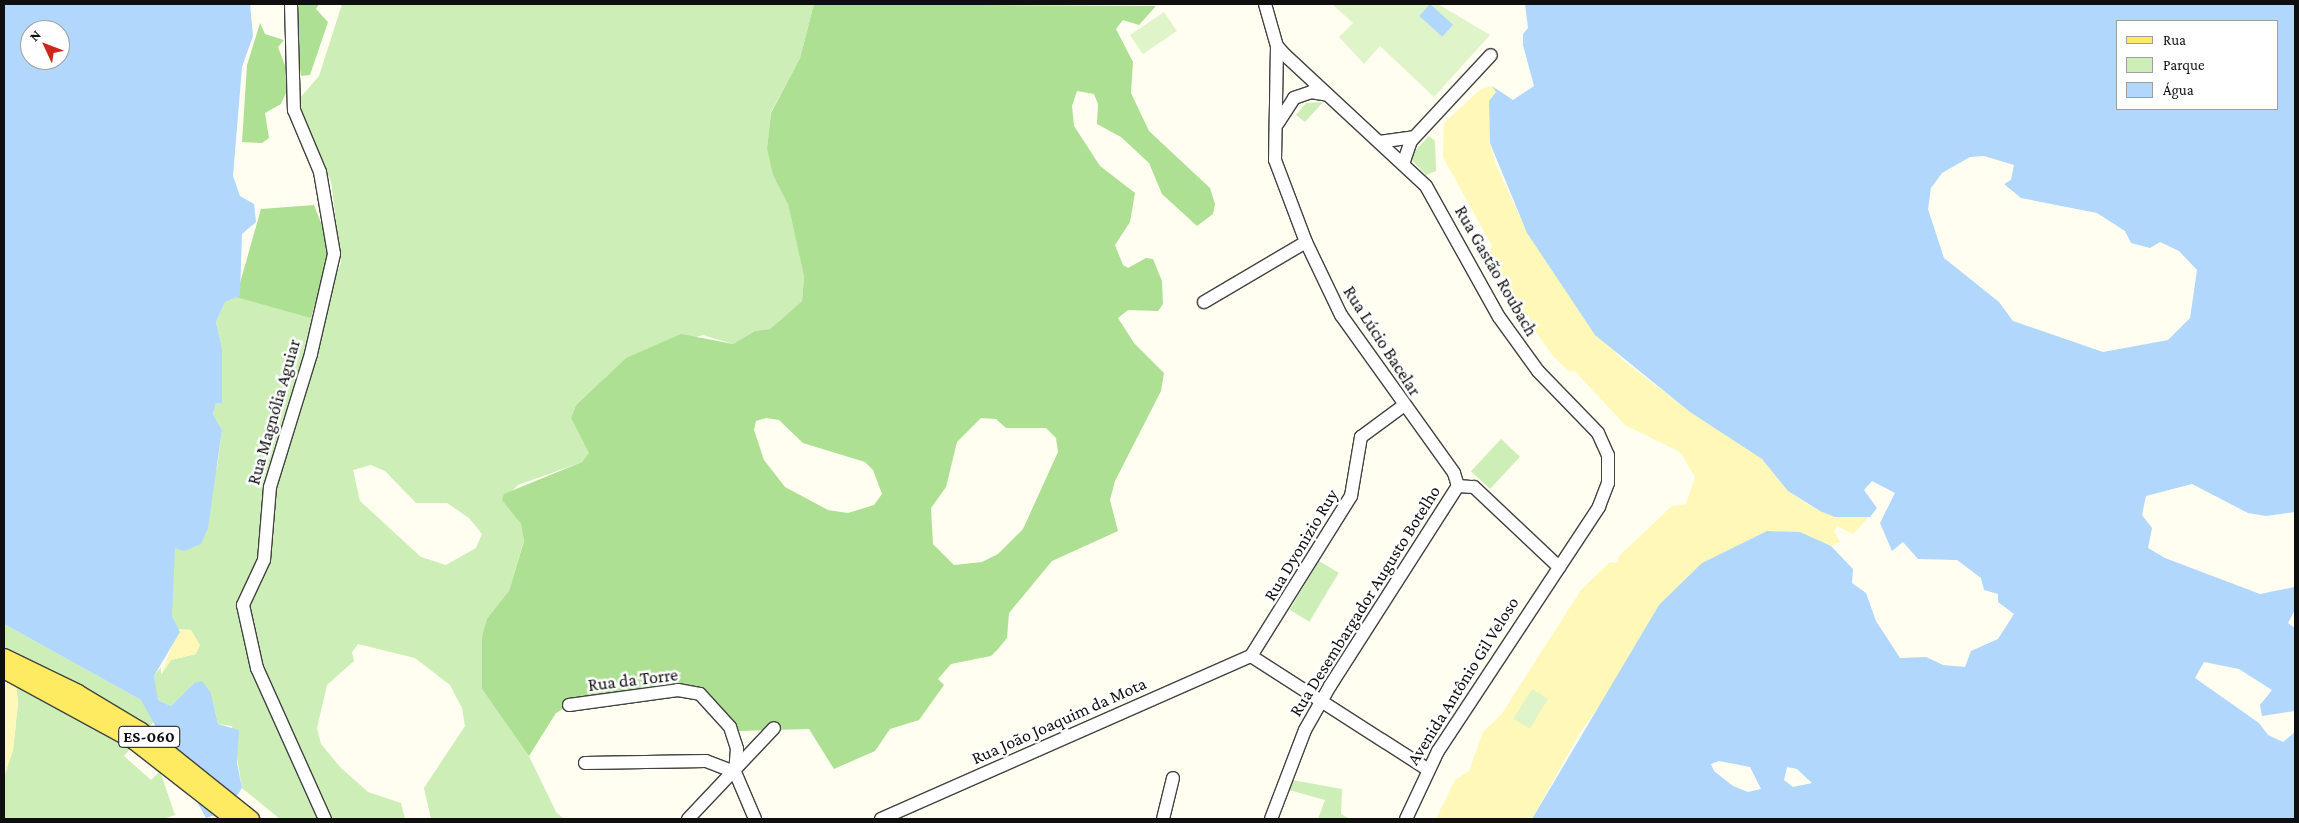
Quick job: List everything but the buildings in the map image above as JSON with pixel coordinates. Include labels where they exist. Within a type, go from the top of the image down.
[{"type":"main road","name":"ES-060","points":[[4,657],[134,727],[252,819]]},
{"type":"main road","name":"ES-060","points":[[4,670],[134,741],[234,819]]},
{"type":"street","name":"Rua Magnólia Aguiar","points":[[291,4],[294,110],[320,172],[334,254],[311,354],[270,487],[264,560],[243,605],[257,668],[324,819]]},
{"type":"street","name":"Rua Lúcio Bacelar","points":[[1266,4],[1277,46],[1276,168],[1306,242],[1341,315],[1403,406],[1454,473],[1458,486]]},
{"type":"street","name":"Rua Gastão Roubach","points":[[1277,46],[1403,164],[1429,191],[1483,291],[1526,356],[1606,445],[1609,470],[1604,496],[1558,566]]},
{"type":"street","points":[[1403,164],[1414,137],[1491,55]]},
{"type":"street","points":[[1275,135],[1283,111],[1294,98],[1311,92],[1328,95]]},
{"type":"street","points":[[1379,142],[1414,137]]},
{"type":"street","points":[[1204,302],[1306,242]]},
{"type":"street","name":"Rua Dyonizio Ruy","points":[[1251,656],[1352,496],[1361,437],[1403,406]]},
{"type":"street","points":[[1458,486],[1474,487],[1558,566]]},
{"type":"street","name":"Rua Desembargador Augusto Botelho","points":[[1271,819],[1291,764],[1322,700],[1458,486]]},
{"type":"street","name":"Avenida Antônio Gil Veloso","points":[[1406,819],[1427,769],[1558,566]]},
{"type":"street","points":[[1251,656],[1427,769]]},
{"type":"street","name":"Rua João Joaquim da Mota","points":[[881,819],[1251,656]]},
{"type":"street","name":"Rua da Torre","points":[[569,705],[678,690],[700,694],[730,727],[737,750],[735,772]]},
{"type":"street","points":[[688,819],[735,772],[774,728]]},
{"type":"street","points":[[585,763],[706,761],[735,772],[755,819]]},
{"type":"street","points":[[1163,819],[1173,778]]},
{"type":"green space","points":[[299,4],[319,4],[316,9],[328,22],[310,75],[301,76],[293,23]]},
{"type":"green space","points":[[342,4],[814,4],[800,58],[771,112],[767,148],[788,203],[804,277],[802,301],[770,329],[755,331],[733,344],[703,335],[626,358],[576,405],[571,418],[590,453],[582,462],[518,485],[503,500],[521,524],[524,540],[509,591],[482,637],[482,689],[528,754],[556,812],[564,819],[431,819],[424,788],[465,726],[462,708],[450,685],[415,658],[358,644],[352,652],[354,661],[327,685],[317,728],[321,744],[340,767],[368,792],[401,803],[405,819],[280,819],[242,788],[232,726],[218,724],[211,693],[194,683],[171,706],[158,700],[154,676],[161,667],[161,674],[171,660],[196,654],[191,630],[178,629],[172,616],[171,574],[175,548],[217,468],[222,430],[213,414],[216,403],[222,403],[222,348],[216,322],[225,302],[240,296],[318,318],[341,263],[331,181],[301,126],[299,99],[319,76]],"holes":[[[371,465],[385,471],[416,503],[447,503],[469,518],[482,534],[476,548],[446,565],[421,557],[360,501],[353,470]]]},
{"type":"green space","points":[[814,4],[1156,6],[1139,25],[1123,20],[1116,29],[1133,62],[1131,93],[1149,131],[1210,188],[1215,204],[1213,214],[1197,226],[1162,194],[1149,163],[1121,137],[1097,124],[1098,104],[1094,94],[1077,91],[1072,106],[1074,126],[1100,166],[1135,193],[1130,222],[1115,245],[1123,265],[1128,268],[1146,258],[1153,259],[1162,281],[1163,304],[1158,311],[1128,310],[1118,318],[1134,343],[1164,373],[1161,391],[1115,481],[1110,500],[1118,531],[1052,561],[1009,613],[1007,638],[991,656],[951,664],[938,679],[944,685],[919,720],[890,729],[875,751],[834,769],[809,729],[739,731],[702,690],[662,683],[635,693],[585,696],[556,713],[529,756],[482,689],[482,637],[487,619],[509,591],[524,541],[521,524],[502,500],[504,494],[582,462],[589,453],[571,418],[576,405],[626,358],[681,334],[733,344],[755,331],[770,329],[802,301],[804,277],[788,204],[773,175],[767,148],[771,113],[800,58]],"holes":[[[766,418],[779,420],[803,443],[865,462],[873,470],[882,494],[874,505],[848,513],[828,510],[785,487],[764,460],[754,430],[756,421]],[[981,418],[996,419],[1006,428],[1046,428],[1056,438],[1058,452],[1023,529],[998,554],[982,562],[954,565],[933,544],[931,508],[946,487],[957,442]]]},
{"type":"green space","points":[[1332,4],[1438,4],[1490,35],[1434,97],[1380,46],[1364,64],[1339,37],[1353,23]]},
{"type":"green space","points":[[1164,12],[1177,31],[1143,54],[1130,35]]},
{"type":"green space","points":[[260,23],[265,34],[284,40],[278,47],[291,81],[281,104],[265,113],[269,138],[262,143],[242,142],[247,65]]},
{"type":"green space","points":[[1323,102],[1305,122],[1296,115],[1306,103]]},
{"type":"green space","points":[[1429,136],[1435,141],[1436,171],[1426,175],[1409,157]]},
{"type":"green space","points":[[314,205],[331,248],[311,318],[236,297],[261,209]]},
{"type":"green space","points":[[1501,439],[1520,457],[1490,489],[1471,471]]},
{"type":"green space","points":[[1319,561],[1339,573],[1309,622],[1290,610]]},
{"type":"green space","points":[[4,624],[141,700],[155,720],[124,756],[151,780],[160,771],[175,815],[163,819],[4,819],[4,777],[13,750],[18,703],[15,675],[4,656]],"holes":[[[49,668],[68,678],[55,704],[35,694]]]},
{"type":"green space","points":[[1532,689],[1548,699],[1530,729],[1513,719]]},
{"type":"green space","points":[[1292,780],[1342,789],[1341,814],[1350,819],[1318,819],[1325,800],[1289,790]]},
{"type":"sand","points":[[1492,86],[1496,92],[1489,101],[1490,143],[1496,165],[1527,233],[1585,320],[1624,361],[1690,412],[1762,459],[1788,491],[1807,504],[1820,511],[1877,508],[1853,534],[1837,526],[1834,531],[1840,542],[1831,546],[1800,532],[1767,531],[1702,563],[1579,734],[1532,819],[1436,819],[1455,780],[1469,771],[1483,732],[1501,715],[1581,590],[1610,562],[1617,563],[1619,556],[1672,506],[1686,504],[1695,477],[1680,452],[1625,425],[1575,371],[1569,371],[1554,357],[1528,321],[1489,254],[1492,246],[1443,157],[1444,123],[1481,89]]},
{"type":"sand","points":[[178,629],[191,630],[200,645],[196,654],[171,660],[161,675]]},
{"type":"sand","points":[[4,656],[15,675],[18,703],[13,750],[4,777]]},
{"type":"water","points":[[4,4],[250,4],[253,36],[242,67],[233,176],[240,196],[254,204],[256,222],[242,234],[240,296],[225,302],[216,322],[222,348],[222,403],[216,403],[213,414],[222,430],[208,528],[201,544],[184,551],[175,548],[172,616],[180,632],[154,676],[158,700],[171,706],[194,683],[202,681],[211,693],[218,724],[239,730],[237,763],[242,788],[227,811],[206,818],[141,700],[4,624]]},
{"type":"water","points":[[1430,4],[1453,25],[1442,37],[1419,16]]},
{"type":"water","points":[[1525,4],[2295,4],[2295,512],[2266,516],[2248,513],[2192,484],[2146,496],[2142,515],[2152,528],[2148,548],[2165,558],[2260,594],[2294,587],[2295,610],[2288,623],[2295,628],[2295,711],[2262,716],[2260,705],[2272,690],[2239,669],[2204,662],[2195,678],[2259,723],[2268,735],[2283,742],[2295,732],[2295,819],[1532,819],[1659,605],[1702,563],[1767,531],[1800,532],[1831,546],[1853,569],[1852,583],[1866,593],[1876,621],[1900,658],[1926,657],[1943,665],[1965,667],[1971,651],[1998,639],[2014,614],[1998,602],[1998,594],[1984,590],[1981,578],[1957,560],[1918,559],[1903,542],[1892,551],[1880,523],[1895,493],[1872,481],[1864,490],[1877,508],[1870,517],[1835,517],[1820,511],[1788,491],[1762,459],[1690,412],[1595,335],[1527,233],[1490,143],[1489,101],[1496,92],[1492,86],[1513,100],[1534,86],[1523,45],[1523,34],[1528,28]],"holes":[[[1984,156],[2014,165],[2011,180],[2004,184],[2021,198],[2097,213],[2125,231],[2131,243],[2150,248],[2160,242],[2179,251],[2197,270],[2190,318],[2168,340],[2103,352],[2013,321],[1999,302],[1944,258],[1928,209],[1931,188],[1942,173],[1970,157]],[[1719,761],[1750,767],[1761,789],[1748,792],[1733,786],[1714,771],[1711,764]],[[1787,767],[1797,769],[1812,783],[1793,787],[1784,780]]]}]
